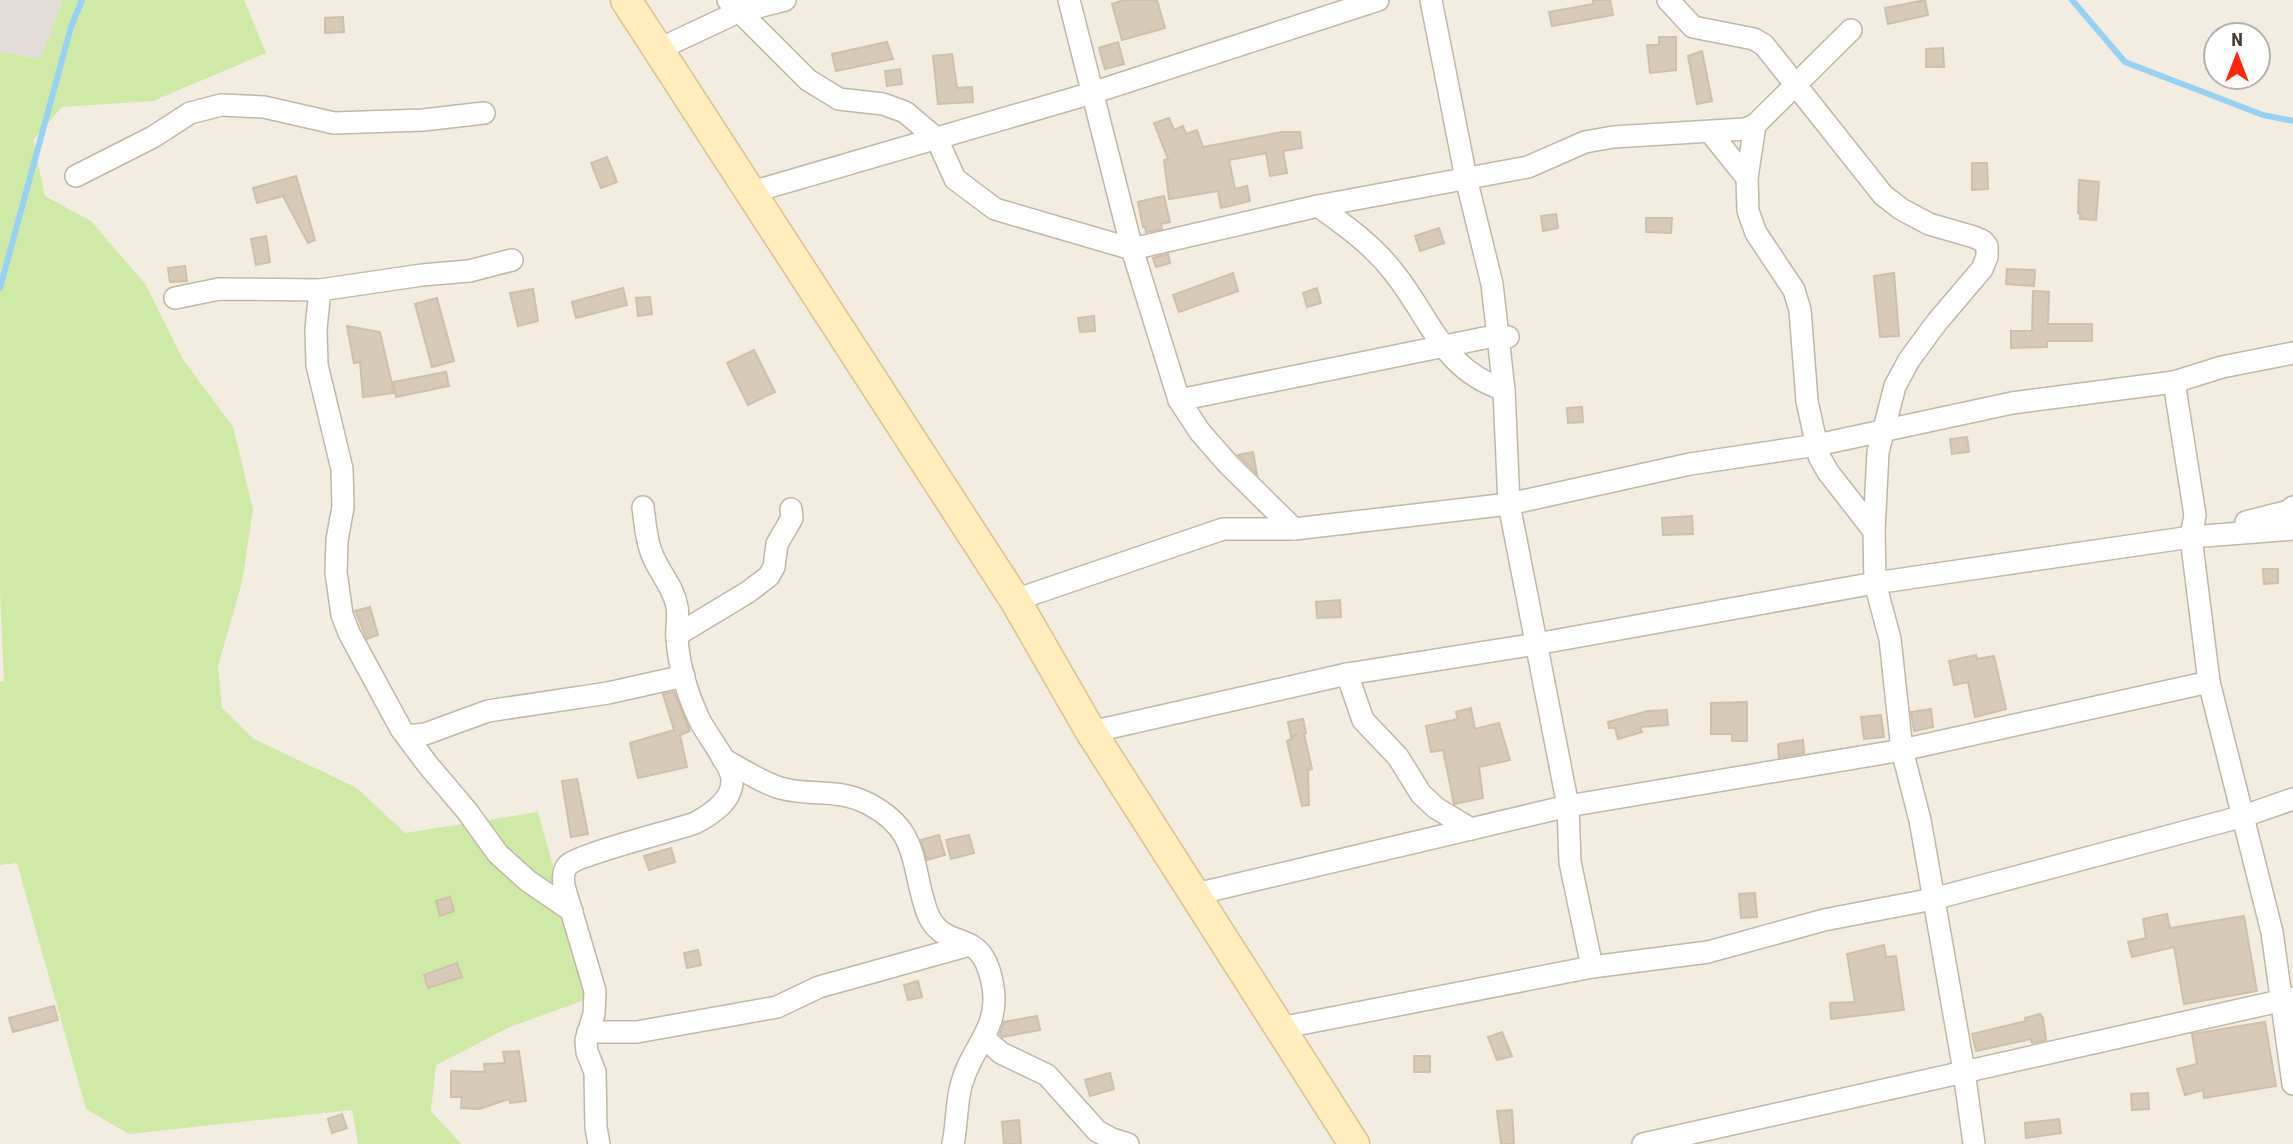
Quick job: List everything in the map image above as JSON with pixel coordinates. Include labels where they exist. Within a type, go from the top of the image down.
[{"type":"main road","points":[[626,0],[1015,600],[1091,732],[1354,1144]]},
{"type":"street","points":[[657,50],[733,6],[785,0]]},
{"type":"street","points":[[1069,0],[1132,249],[1179,400],[1200,432],[1229,465],[1294,529]]},
{"type":"street","points":[[752,192],[1092,93],[1378,0]]},
{"type":"street","points":[[1430,0],[1466,178],[1504,336],[1509,504],[1567,806],[1570,862],[1592,967]]},
{"type":"street","points":[[1668,0],[1693,27],[1754,39],[1764,45],[1883,195],[1901,209],[1929,224],[1974,237],[1987,246],[1987,257],[1982,269],[1937,322],[1909,360],[1895,386],[1878,452],[1874,531],[1875,583],[1890,639],[1902,750],[1920,820],[1964,1071],[1974,1144]]},
{"type":"street","points":[[733,6],[808,80],[839,99],[883,104],[905,112],[937,139],[955,179],[995,209],[1132,249],[1318,205],[1528,167],[1586,142],[1613,137],[1745,129],[1755,125],[1851,30]]},
{"type":"street","points":[[76,176],[153,136],[190,113],[221,105],[264,107],[334,123],[423,120],[484,113]]},
{"type":"street","points":[[1755,125],[1747,178],[1748,211],[1756,233],[1794,290],[1800,310],[1807,401],[1819,456],[1828,472],[1874,531]]},
{"type":"street","points":[[1710,132],[1747,178]]},
{"type":"street","points":[[1318,205],[1372,247],[1394,272],[1442,347],[1471,374],[1504,390]]},
{"type":"street","points":[[175,298],[219,289],[320,290],[469,271],[512,260]]},
{"type":"street","points":[[320,290],[316,329],[317,365],[342,469],[343,507],[337,540],[336,572],[342,615],[382,695],[407,736],[498,854],[528,881],[572,911]]},
{"type":"street","points":[[1179,400],[1504,336]]},
{"type":"street","points":[[1015,600],[1223,529],[1294,529],[1509,504],[1690,464],[1817,445],[2012,403],[2174,382],[2222,367],[2293,353]]},
{"type":"street","points":[[2174,382],[2195,515],[2192,537],[2209,682],[2287,999],[2293,1084]]},
{"type":"street","points":[[599,1144],[595,1072],[587,1052],[595,990],[563,877],[569,864],[590,854],[695,823],[711,815],[730,793],[733,776],[698,717],[684,676],[677,635],[678,609],[669,583],[651,553],[643,507]]},
{"type":"street","points":[[2192,537],[2289,511],[2293,507]]},
{"type":"street","points":[[677,635],[748,592],[769,576],[774,567],[777,544],[792,518],[791,509]]},
{"type":"street","points":[[1091,732],[1347,674],[1535,644],[1875,583],[2192,537],[2293,529]]},
{"type":"street","points":[[1347,674],[1363,720],[1398,757],[1421,794],[1436,808],[1471,829]]},
{"type":"street","points":[[407,736],[425,734],[488,711],[608,693],[684,676]]},
{"type":"street","points":[[1196,894],[1567,806],[1902,750],[2209,682]]},
{"type":"street","points":[[723,759],[781,788]]},
{"type":"street","points":[[723,803],[746,792],[781,788],[847,795],[890,817],[905,835],[912,849],[927,911],[935,926],[943,934],[979,951],[988,964],[994,991],[993,1016],[961,1085],[953,1144]]},
{"type":"street","points":[[1280,1028],[1592,967],[1708,952],[1824,920],[1933,899],[2244,816],[2293,799]]},
{"type":"street","points":[[588,1032],[637,1032],[777,1007],[819,987],[970,945]]},
{"type":"street","points":[[1644,1144],[2287,999]]},
{"type":"street","points":[[984,1038],[1001,1053],[1047,1075],[1097,1131],[1128,1144]]},
{"type":"shaded area","points":[[0,0],[63,0],[40,59],[0,52]]},
{"type":"green space","points":[[63,0],[244,0],[266,53],[153,101],[62,107],[33,140],[45,196],[91,221],[146,285],[182,358],[233,427],[253,509],[242,582],[218,666],[222,708],[254,739],[357,788],[405,833],[538,812],[590,998],[510,1027],[436,1065],[431,1111],[461,1144],[358,1144],[352,1110],[129,1134],[86,1109],[17,863],[0,865],[0,682],[4,681],[0,591],[0,52],[40,59]]},
{"type":"building","points":[[1124,0],[1157,0],[1165,28],[1122,40],[1112,4]]},
{"type":"building","points":[[1593,0],[1610,0],[1613,15],[1552,26],[1549,12],[1593,4]]},
{"type":"building","points":[[1925,0],[1928,15],[1888,24],[1885,8]]},
{"type":"building","points":[[343,17],[344,32],[325,33],[325,18]]},
{"type":"building","points":[[1659,37],[1676,37],[1676,70],[1650,73],[1647,45],[1659,45]]},
{"type":"building","points":[[887,42],[893,59],[836,71],[832,54]]},
{"type":"building","points":[[1118,42],[1124,64],[1105,69],[1099,48]]},
{"type":"building","points":[[1943,48],[1944,67],[1926,67],[1926,49]]},
{"type":"building","points":[[1702,51],[1712,101],[1697,104],[1688,56]]},
{"type":"building","points":[[952,54],[957,88],[972,87],[973,102],[938,104],[933,56]]},
{"type":"building","points":[[900,69],[902,84],[887,86],[885,71]]},
{"type":"building","points":[[1169,118],[1174,130],[1183,126],[1186,134],[1197,130],[1203,147],[1282,132],[1300,132],[1302,148],[1283,151],[1287,173],[1270,176],[1266,153],[1229,160],[1235,189],[1247,186],[1250,201],[1221,208],[1218,191],[1169,199],[1164,160],[1168,159],[1154,123]]},
{"type":"building","points":[[607,157],[617,182],[601,188],[591,163]]},
{"type":"building","points":[[1972,163],[1987,163],[1988,189],[1972,190]]},
{"type":"building","points":[[296,176],[315,240],[308,243],[283,196],[257,203],[253,188]]},
{"type":"building","points":[[2079,180],[2099,182],[2096,220],[2080,219]]},
{"type":"building","points":[[1164,196],[1170,222],[1161,224],[1162,229],[1146,232],[1138,202]]},
{"type":"building","points":[[1556,214],[1558,228],[1543,231],[1541,216]]},
{"type":"building","points":[[1646,218],[1672,218],[1671,233],[1646,232]]},
{"type":"building","points":[[1439,228],[1444,243],[1420,251],[1415,236]]},
{"type":"building","points":[[266,236],[270,262],[256,265],[251,239]]},
{"type":"building","points":[[1168,254],[1170,263],[1156,267],[1153,258]]},
{"type":"building","points":[[185,266],[187,281],[170,282],[168,268]]},
{"type":"building","points":[[2007,269],[2035,270],[2034,286],[2006,284]]},
{"type":"building","points":[[1233,273],[1238,291],[1179,312],[1173,295]]},
{"type":"building","points":[[1894,273],[1899,336],[1880,337],[1874,276]]},
{"type":"building","points":[[623,288],[627,305],[576,318],[572,302]]},
{"type":"building","points":[[1317,288],[1321,303],[1307,307],[1303,293]]},
{"type":"building","points":[[533,289],[538,321],[518,326],[510,293]]},
{"type":"building","points":[[2033,291],[2049,292],[2048,324],[2092,324],[2092,341],[2047,341],[2047,347],[2011,348],[2011,331],[2032,331]]},
{"type":"building","points":[[650,297],[652,314],[638,316],[636,298]]},
{"type":"building","points":[[437,298],[454,361],[432,367],[415,304]]},
{"type":"building","points":[[1094,316],[1095,331],[1080,332],[1078,318]]},
{"type":"building","points":[[347,326],[380,332],[394,393],[363,397],[360,362],[354,363]]},
{"type":"building","points":[[754,350],[775,392],[748,405],[727,363]]},
{"type":"building","points":[[446,372],[449,386],[396,397],[393,382]]},
{"type":"building","points":[[1582,407],[1583,422],[1568,423],[1567,408]]},
{"type":"building","points":[[1967,437],[1969,452],[1952,454],[1950,439]]},
{"type":"building","points":[[1253,452],[1257,474],[1238,455]]},
{"type":"building","points":[[1692,516],[1693,534],[1663,535],[1662,518]]},
{"type":"building","points":[[2263,569],[2278,569],[2278,583],[2264,584]]},
{"type":"building","points":[[1340,600],[1341,617],[1317,618],[1316,602]]},
{"type":"building","points":[[370,607],[378,635],[367,639],[355,611]]},
{"type":"building","points":[[1976,655],[1977,659],[1994,656],[2006,709],[1975,717],[1968,682],[1954,685],[1949,661]]},
{"type":"building","points":[[674,692],[690,731],[680,735],[687,767],[638,778],[630,743],[674,730],[663,694]]},
{"type":"building","points":[[1747,702],[1747,741],[1732,741],[1732,734],[1711,734],[1711,703]]},
{"type":"building","points":[[1471,708],[1475,729],[1499,723],[1510,760],[1479,767],[1483,798],[1454,804],[1443,750],[1431,752],[1426,726],[1458,719],[1456,712]]},
{"type":"building","points":[[1931,709],[1933,727],[1914,731],[1911,712]]},
{"type":"building","points":[[1667,710],[1668,725],[1640,727],[1642,732],[1618,739],[1615,728],[1609,728],[1608,722],[1648,711]]},
{"type":"building","points":[[1881,715],[1884,737],[1864,739],[1861,717]]},
{"type":"building","points":[[1303,719],[1312,769],[1308,770],[1309,805],[1302,806],[1287,741],[1297,735],[1291,737],[1288,722]]},
{"type":"building","points":[[1803,740],[1804,753],[1779,757],[1778,744]]},
{"type":"building","points":[[577,779],[588,834],[571,837],[562,781]]},
{"type":"building","points":[[939,835],[945,855],[927,860],[921,840]]},
{"type":"building","points":[[969,835],[974,853],[951,859],[946,840]]},
{"type":"building","points":[[671,848],[675,862],[649,870],[644,856]]},
{"type":"building","points":[[1755,893],[1757,917],[1741,918],[1739,894]]},
{"type":"building","points":[[450,897],[454,911],[440,916],[436,901]]},
{"type":"building","points":[[2167,914],[2170,928],[2244,916],[2257,991],[2184,1004],[2174,947],[2132,957],[2128,942],[2146,938],[2143,919]]},
{"type":"building","points":[[1884,945],[1886,957],[1896,956],[1904,1010],[1831,1019],[1830,1003],[1855,1002],[1847,954]]},
{"type":"building","points":[[698,950],[701,965],[687,968],[684,953]]},
{"type":"building","points":[[457,963],[462,977],[428,988],[424,975]]},
{"type":"building","points":[[918,981],[922,997],[908,1000],[904,985]]},
{"type":"building","points":[[54,1006],[58,1020],[13,1032],[9,1018]]},
{"type":"building","points":[[2040,1014],[2046,1040],[2032,1043],[2031,1039],[1976,1051],[1972,1034],[2026,1021],[2025,1018]]},
{"type":"building","points":[[1037,1016],[1040,1030],[1003,1037],[1000,1034],[1004,1022]]},
{"type":"building","points":[[2265,1022],[2276,1086],[2204,1098],[2203,1090],[2185,1095],[2177,1069],[2197,1064],[2192,1034]]},
{"type":"building","points":[[1502,1032],[1512,1056],[1497,1060],[1488,1037]]},
{"type":"building","points":[[519,1051],[526,1101],[510,1103],[509,1099],[479,1109],[461,1108],[462,1097],[451,1097],[451,1071],[485,1072],[484,1064],[505,1063],[503,1052]]},
{"type":"building","points":[[1414,1056],[1430,1056],[1430,1072],[1414,1072]]},
{"type":"building","points":[[1110,1073],[1114,1089],[1090,1096],[1085,1080]]},
{"type":"building","points":[[2148,1093],[2149,1109],[2132,1110],[2131,1094]]},
{"type":"building","points":[[1512,1110],[1514,1144],[1501,1144],[1497,1111]]},
{"type":"building","points":[[342,1114],[347,1128],[332,1133],[328,1119]]},
{"type":"building","points":[[2059,1119],[2061,1133],[2026,1138],[2025,1123]]},
{"type":"building","points":[[1019,1120],[1021,1144],[1004,1144],[1002,1122]]},
{"type":"waterway","points":[[0,288],[71,27],[82,0]]},
{"type":"waterway","points":[[2072,0],[2125,62],[2263,115],[2293,121]]}]
